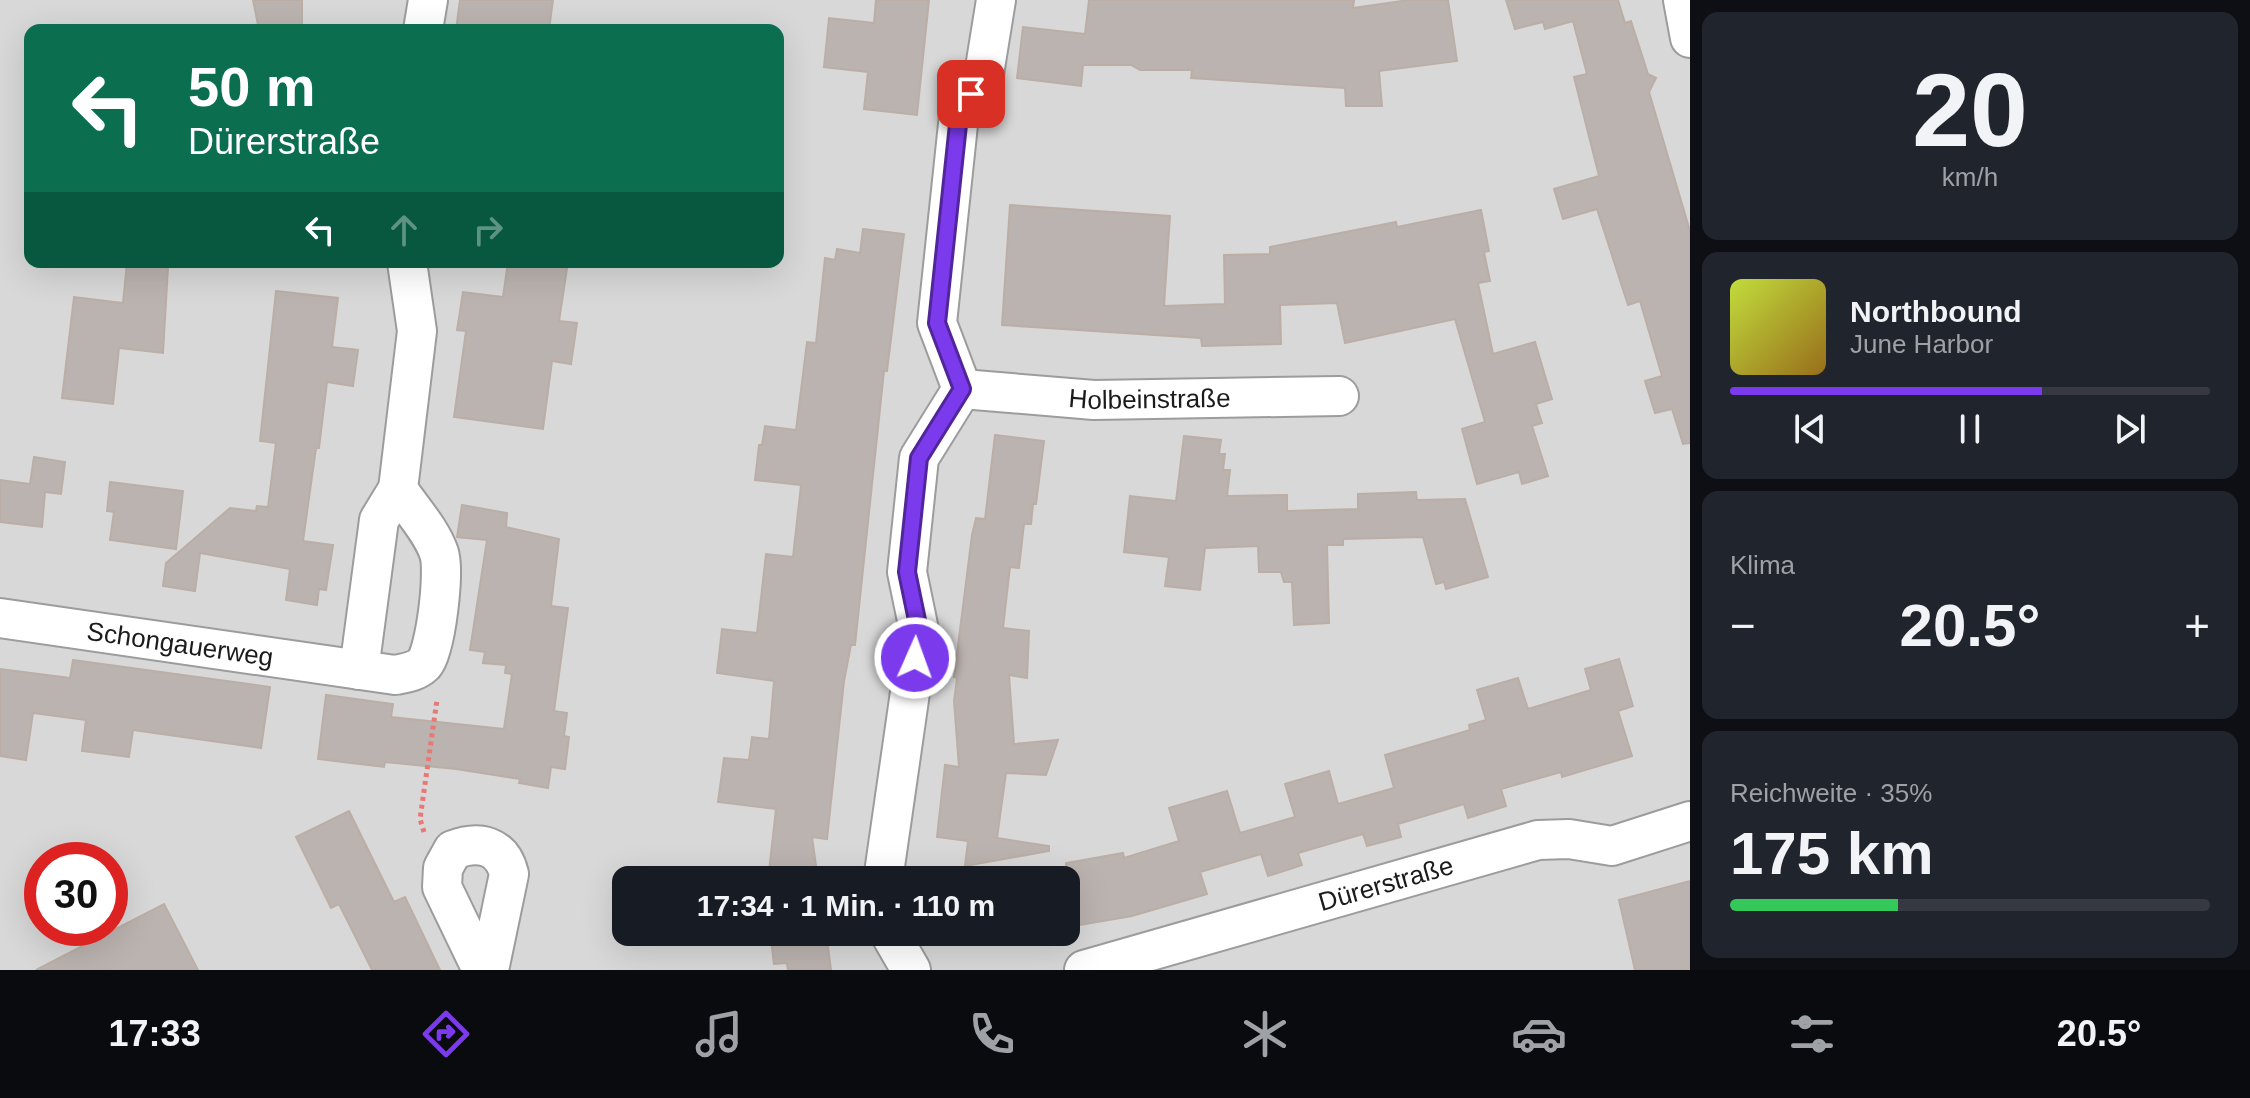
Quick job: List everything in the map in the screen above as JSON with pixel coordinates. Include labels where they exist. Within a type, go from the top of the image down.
[{"type":"street","points":[[424,24],[428,0]]},
{"type":"street","points":[[885,866],[919,630],[907,572],[919,458],[962,389],[937,323],[959,115],[984,74],[996,0]]},
{"type":"street","points":[[1683,0],[1690,38]]},
{"type":"street","points":[[398,489],[436,545],[442,569],[431,649],[424,663],[412,672],[377,673],[379,520],[398,489],[417,331],[408,268]]},
{"type":"street","name":"Holbeinstraße","points":[[962,389],[1094,400],[1339,396]]},
{"type":"street","name":"Schongauerweg","points":[[0,618],[377,673]]},
{"type":"street","name":"Dürerstraße","points":[[1084,970],[1538,840],[1569,839],[1612,846],[1690,821]]},
{"type":"street","points":[[482,970],[442,887],[443,868],[453,850],[470,844],[490,846],[506,860],[509,888],[489,970]]},
{"type":"street","points":[[897,946],[911,970]]},
{"type":"path","points":[[377,673],[439,684],[420,819],[442,887]]},
{"type":"shaded area","points":[[0,0],[1690,0],[1690,970],[0,970]]},
{"type":"building","points":[[253,0],[302,0],[302,24],[258,24]]},
{"type":"building","points":[[460,0],[553,0],[550,24],[457,24]]},
{"type":"building","points":[[876,0],[929,0],[917,115],[864,109],[868,72],[824,67],[829,18],[874,23]]},
{"type":"building","points":[[1089,0],[1354,0],[1353,8],[1409,0],[1448,0],[1457,61],[1379,71],[1382,106],[1346,106],[1345,88],[1191,78],[1192,70],[1140,70],[1131,65],[1083,65],[1081,86],[1017,78],[1023,27],[1085,34]]},
{"type":"building","points":[[1506,0],[1618,0],[1625,23],[1631,21],[1648,74],[1656,78],[1649,92],[1690,231],[1690,443],[1683,444],[1672,409],[1655,413],[1645,381],[1662,376],[1640,301],[1628,305],[1597,209],[1563,219],[1554,189],[1599,176],[1574,77],[1587,74],[1573,21],[1545,29],[1543,22],[1515,29]]},
{"type":"building","points":[[1010,205],[1170,216],[1164,306],[1225,304],[1224,255],[1270,254],[1270,247],[1396,222],[1397,227],[1481,210],[1489,251],[1484,252],[1490,281],[1478,283],[1493,354],[1535,342],[1552,399],[1536,404],[1542,423],[1532,426],[1548,476],[1522,484],[1519,472],[1477,484],[1462,429],[1485,422],[1455,319],[1345,343],[1337,303],[1280,305],[1281,344],[1202,346],[1201,338],[1002,325]]},
{"type":"building","points":[[863,229],[904,234],[887,371],[884,371],[855,645],[851,645],[844,681],[827,839],[812,837],[816,866],[770,866],[776,809],[718,802],[724,758],[749,760],[752,737],[769,739],[774,681],[717,673],[722,629],[757,633],[766,554],[793,557],[801,485],[755,480],[759,445],[762,445],[765,426],[796,430],[807,342],[816,343],[825,258],[835,260],[837,249],[860,253]]},
{"type":"building","points":[[126,268],[168,268],[163,353],[119,348],[113,404],[62,398],[74,297],[123,303]]},
{"type":"building","points":[[507,268],[567,268],[559,321],[577,323],[571,364],[552,361],[543,429],[454,417],[466,331],[457,330],[463,292],[503,297]]},
{"type":"building","points":[[276,291],[338,298],[332,347],[358,350],[353,386],[327,382],[319,448],[316,448],[303,541],[333,545],[326,590],[319,589],[317,605],[286,600],[290,569],[200,553],[195,591],[163,586],[166,563],[230,508],[256,511],[257,506],[268,507],[276,443],[260,441]]},
{"type":"building","points":[[995,435],[1044,441],[1031,524],[1024,524],[1019,568],[1010,567],[1003,628],[1029,631],[1027,678],[1009,675],[1014,744],[1058,740],[1046,775],[1006,773],[997,838],[1049,846],[1049,851],[965,866],[968,841],[937,837],[945,765],[959,767],[954,701],[957,678],[954,677],[972,535],[976,518],[985,519]]},
{"type":"building","points":[[1184,436],[1221,440],[1219,454],[1225,454],[1223,470],[1230,470],[1227,496],[1287,495],[1287,511],[1358,509],[1358,494],[1416,492],[1417,500],[1465,499],[1488,577],[1446,589],[1444,582],[1436,584],[1423,537],[1343,539],[1343,545],[1327,545],[1329,623],[1294,625],[1292,582],[1284,582],[1281,572],[1259,572],[1258,546],[1205,548],[1200,590],[1165,586],[1169,557],[1124,552],[1130,496],[1176,501]]},
{"type":"building","points":[[34,457],[65,462],[61,494],[45,492],[42,527],[0,522],[0,480],[30,484]]},
{"type":"building","points":[[110,482],[183,491],[176,549],[110,540],[114,512],[107,511]]},
{"type":"building","points":[[462,505],[507,513],[506,527],[559,539],[551,606],[568,608],[554,711],[567,713],[564,736],[569,737],[565,769],[551,767],[548,788],[519,783],[520,779],[456,769],[385,762],[384,767],[318,759],[326,695],[393,704],[391,717],[504,729],[512,674],[505,673],[506,665],[483,663],[485,652],[470,650],[487,540],[457,537]]},
{"type":"building","points":[[1619,659],[1633,706],[1618,711],[1632,756],[1562,777],[1561,772],[1501,789],[1506,806],[1468,818],[1464,804],[1398,824],[1401,837],[1367,846],[1363,834],[1298,853],[1302,865],[1268,876],[1261,854],[1200,872],[1207,894],[1132,916],[1080,925],[1080,866],[1066,866],[1066,863],[1123,853],[1124,858],[1179,841],[1169,808],[1227,791],[1240,833],[1295,817],[1285,784],[1329,771],[1338,804],[1394,788],[1385,755],[1470,730],[1469,725],[1486,720],[1477,690],[1518,678],[1528,709],[1591,690],[1585,669]]},
{"type":"building","points":[[73,660],[270,687],[261,748],[133,730],[129,757],[82,751],[86,720],[33,713],[26,760],[0,756],[0,669],[70,678]]},
{"type":"building","points":[[349,811],[394,902],[405,897],[440,970],[372,970],[339,904],[331,908],[296,837]]},
{"type":"building","points":[[1690,881],[1690,970],[1635,970],[1619,900]]},
{"type":"building","points":[[164,904],[198,970],[36,970],[83,946],[128,946],[128,923]]},
{"type":"building","points":[[772,946],[828,946],[831,970],[788,970],[787,963],[774,964]]},
{"type":"route","points":[[915,658],[919,630],[907,572],[919,458],[962,389],[937,323],[959,115],[971,94]]}]
